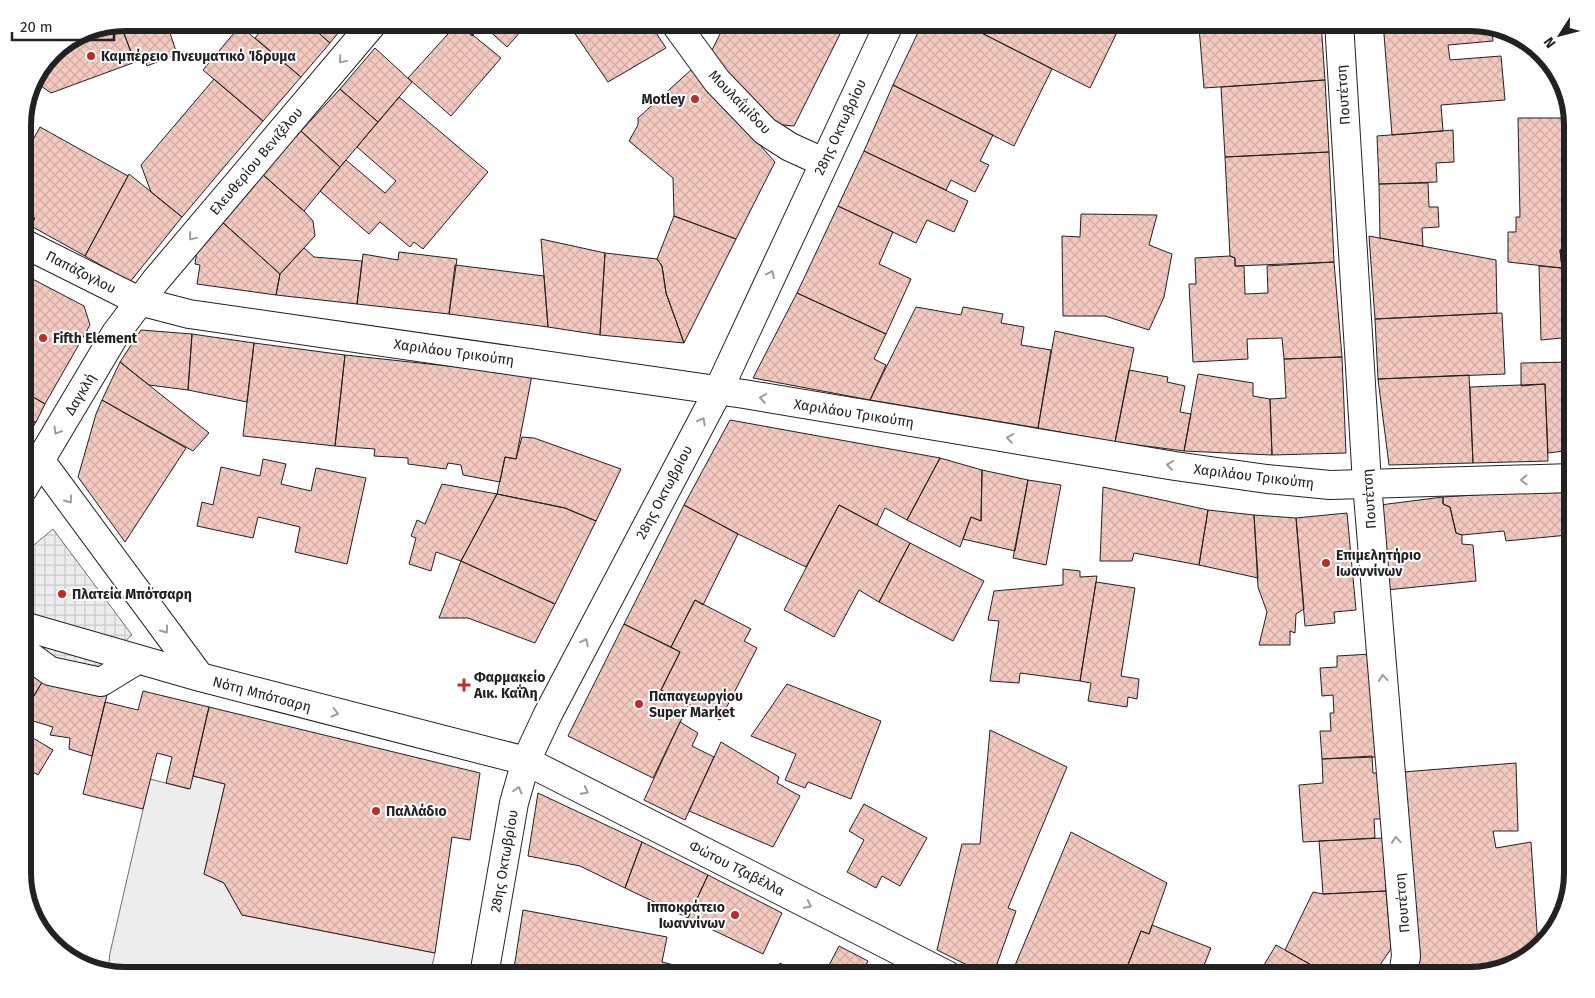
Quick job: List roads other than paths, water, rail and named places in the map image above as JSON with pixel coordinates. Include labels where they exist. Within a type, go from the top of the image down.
[{"type":"street","name":"Ελευθερίου Βενιζέλου","points":[[139,301],[366,31]]},
{"type":"street","name":"Μουλαΐμίδου","points":[[681,31],[717,81],[766,131],[790,147],[823,162]]},
{"type":"street","name":"28ης Οκτωβρίου","points":[[486,967],[514,803],[526,761],[548,714],[718,391],[823,162],[886,31]]},
{"type":"street","name":"Πουτέτση","points":[[1340,31],[1367,483],[1406,956],[1404,967]]},
{"type":"street","name":"Παπάζογλου","points":[[31,247],[139,301]]},
{"type":"street","name":"Χαριλάου Τρικούπη","points":[[139,301],[189,314],[718,391],[1258,478],[1330,485],[1564,478]]},
{"type":"street","name":"Δαγκλή","points":[[31,475],[116,333],[139,301]]},
{"type":"street","name":"Νότη Μπότσαρη","points":[[40,460],[200,677],[526,761]]},
{"type":"street","points":[[31,628],[200,677]]},
{"type":"street","points":[[31,657],[50,671],[101,682],[137,660]]},
{"type":"street","name":"Φώτου Τζαβέλλα","points":[[526,761],[929,967]]},
{"type":"place","name":"Καμπέρειο Πνευματικό Ίδρυμα","points":[[91,56]]},
{"type":"place","name":"Motley","points":[[695,99]]},
{"type":"place","name":"Fifth Element","points":[[43,338]]},
{"type":"place","name":"Επιμελητήριο Ιωαννίνων","points":[[1326,563]]},
{"type":"place","name":"Πλατεία Μπότσαρη","points":[[62,594]]},
{"type":"place","name":"Φαρμακείο Αικ. Καΐλη","points":[[464,685]]},
{"type":"place","name":"Παπαγεωργίου Super Market","points":[[639,704]]},
{"type":"place","name":"Παλλάδιο","points":[[376,811]]},
{"type":"place","name":"Ιπποκράτειο Ιωαννίνων","points":[[735,915]]}]
